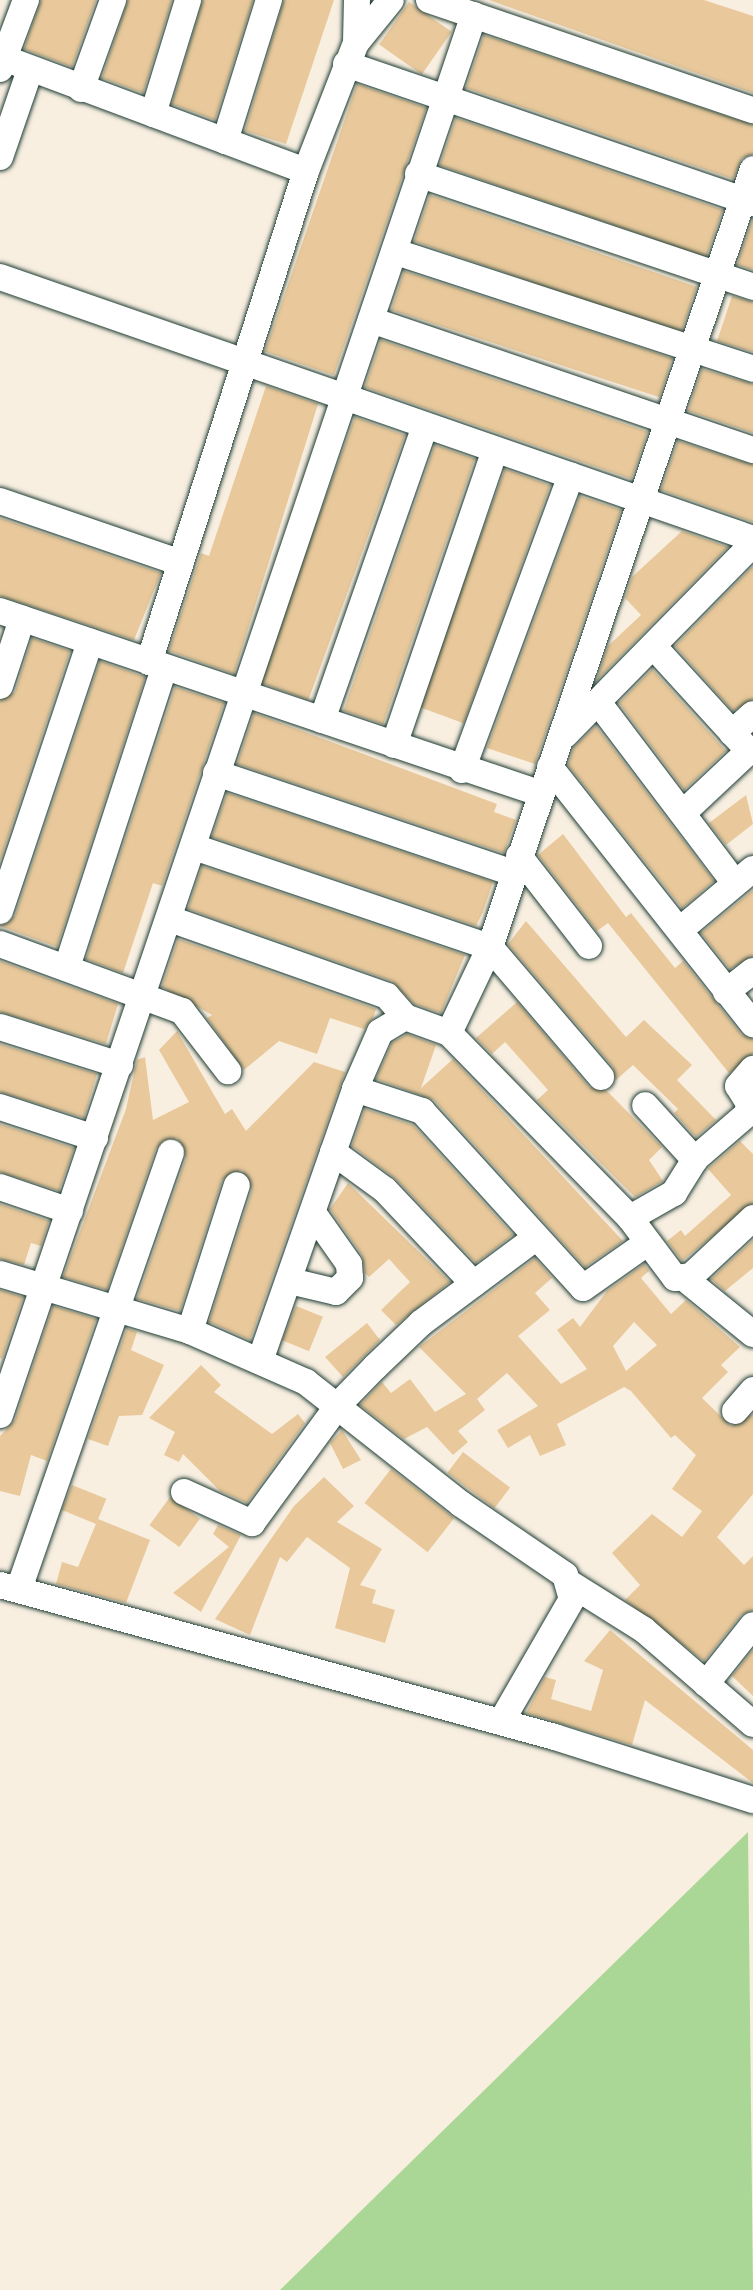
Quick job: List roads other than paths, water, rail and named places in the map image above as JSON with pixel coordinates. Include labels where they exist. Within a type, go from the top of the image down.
[{"type":"street","points":[[81,89],[113,0]]},
{"type":"street","points":[[153,114],[188,0]]},
{"type":"street","points":[[225,141],[270,0]]},
{"type":"street","points":[[67,967],[156,665],[181,563],[243,362],[306,171],[351,53],[357,0]]},
{"type":"street","points":[[351,53],[391,0]]},
{"type":"street","points":[[429,0],[753,110]]},
{"type":"street","points":[[0,157],[12,66],[15,11]]},
{"type":"street","points":[[0,1415],[8,1366],[44,1288],[145,994],[216,773],[343,398],[396,252],[418,174],[448,97],[474,15]]},
{"type":"street","points":[[351,53],[448,97],[748,202]]},
{"type":"street","points":[[12,66],[153,114],[306,171]]},
{"type":"street","points":[[449,1033],[490,947],[538,793],[562,738],[718,275],[748,202],[753,169]]},
{"type":"street","points":[[418,174],[753,286]]},
{"type":"street","points":[[396,252],[753,369]]},
{"type":"street","points":[[0,277],[642,500],[753,542],[655,648],[562,738]]},
{"type":"street","points":[[371,320],[753,450]]},
{"type":"street","points":[[322,720],[425,426]]},
{"type":"street","points":[[394,745],[495,450]]},
{"type":"street","points":[[462,770],[570,475]]},
{"type":"street","points":[[0,501],[181,563]]},
{"type":"street","points":[[0,686],[11,615],[462,770],[538,793]]},
{"type":"street","points":[[0,911],[90,642]]},
{"type":"street","points":[[655,648],[732,733],[748,758],[683,813]]},
{"type":"street","points":[[598,702],[683,813],[744,876],[680,930]]},
{"type":"street","points":[[732,733],[753,714]]},
{"type":"street","points":[[550,766],[753,1024]]},
{"type":"street","points":[[216,773],[516,865],[589,946]]},
{"type":"street","points":[[194,847],[490,947],[601,1077]]},
{"type":"street","points":[[170,919],[387,996],[405,1017],[449,1033],[630,1219],[675,1278],[684,1278],[753,1334]]},
{"type":"street","points":[[0,944],[145,994],[189,1017],[228,1071]]},
{"type":"street","points":[[726,992],[753,971]]},
{"type":"street","points":[[261,1358],[355,1089],[382,1030],[405,1017]]},
{"type":"street","points":[[0,1027],[120,1065]]},
{"type":"street","points":[[630,1219],[674,1193],[695,1159],[746,1115],[750,1105],[738,1086],[753,1069]]},
{"type":"street","points":[[355,1089],[422,1111],[534,1239],[584,1288],[647,1243]]},
{"type":"street","points":[[645,1105],[695,1159]]},
{"type":"street","points":[[0,1107],[94,1138]]},
{"type":"street","points":[[333,1152],[384,1190],[474,1284]]},
{"type":"street","points":[[171,1153],[116,1310],[9,1587],[501,1722],[753,1800]]},
{"type":"street","points":[[190,1331],[237,1185]]},
{"type":"street","points":[[0,1187],[70,1211]]},
{"type":"street","points":[[289,1281],[336,1292],[349,1278],[349,1264],[313,1213]]},
{"type":"street","points":[[684,1278],[753,1217]]},
{"type":"street","points":[[184,1492],[250,1524],[339,1404],[421,1323],[534,1239]]},
{"type":"street","points":[[0,1274],[190,1331],[261,1358],[339,1404],[571,1584],[613,1606],[753,1724]]},
{"type":"street","points":[[735,1410],[753,1390]]},
{"type":"street","points":[[501,1722],[572,1599],[571,1584]]},
{"type":"street","points":[[706,1684],[753,1625]]}]
